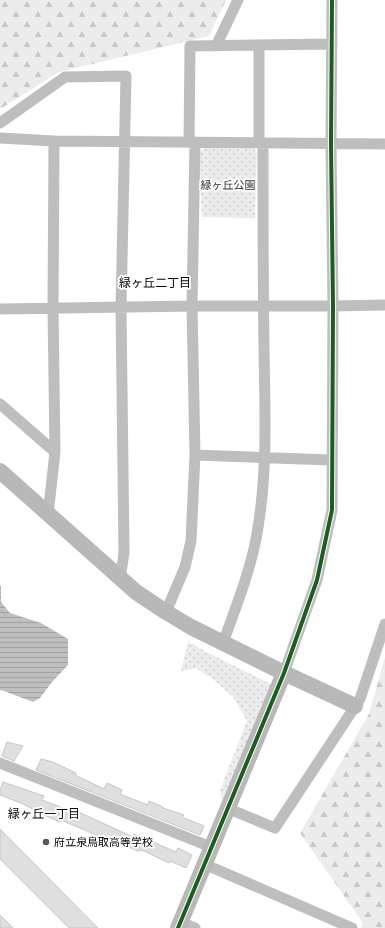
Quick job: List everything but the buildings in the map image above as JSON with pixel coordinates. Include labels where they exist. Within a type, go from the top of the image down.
[{"type":"street","points":[[216,46],[238,0]]},
{"type":"street","points":[[184,926],[204,864],[284,673],[317,580],[332,510],[332,0]]},
{"type":"street","points":[[166,612],[185,567],[191,541],[195,455],[190,46],[332,44]]},
{"type":"street","points":[[223,643],[248,574],[256,539],[265,457],[259,45]]},
{"type":"street","points":[[0,123],[66,77],[126,76],[126,142],[121,308],[124,553],[120,579]]},
{"type":"street","points":[[0,138],[126,142],[385,144]]},
{"type":"street","points":[[48,515],[55,452],[53,308],[54,140]]},
{"type":"street","points":[[0,309],[385,305]]},
{"type":"street","points":[[0,404],[55,452]]},
{"type":"street","points":[[195,455],[331,460]]},
{"type":"street","points":[[0,471],[120,579],[136,592],[166,612],[191,627],[223,643],[355,706]]},
{"type":"street","points":[[227,808],[275,828],[360,698],[385,624]]},
{"type":"street","points":[[0,763],[211,847]]},
{"type":"street","points":[[204,864],[352,928]]},
{"type":"green space","points":[[0,0],[226,0],[209,36],[59,72],[0,109]]},
{"type":"green space","name":"緑ヶ丘公園","points":[[252,147],[257,152],[255,218],[202,217],[199,153],[204,148]]},
{"type":"green space","points":[[188,641],[206,652],[273,685],[222,800],[220,790],[247,721],[234,698],[213,679],[196,668],[181,671]]},
{"type":"green space","points":[[385,657],[385,928],[361,928],[363,923],[300,833],[369,714]]},
{"type":"shaded area","points":[[0,586],[1,602],[10,613],[41,623],[68,639],[68,665],[52,682],[40,698],[33,702],[0,690]]},
{"type":"cycle path","points":[[178,928],[284,673],[317,580],[332,510],[332,0]]},
{"type":"place","name":"府立泉鳥取高等学校","points":[[46,842]]},
{"type":"district","name":"緑ヶ丘二丁目","points":[[155,283]]},
{"type":"district","name":"緑ヶ丘一丁目","points":[[44,814]]}]
